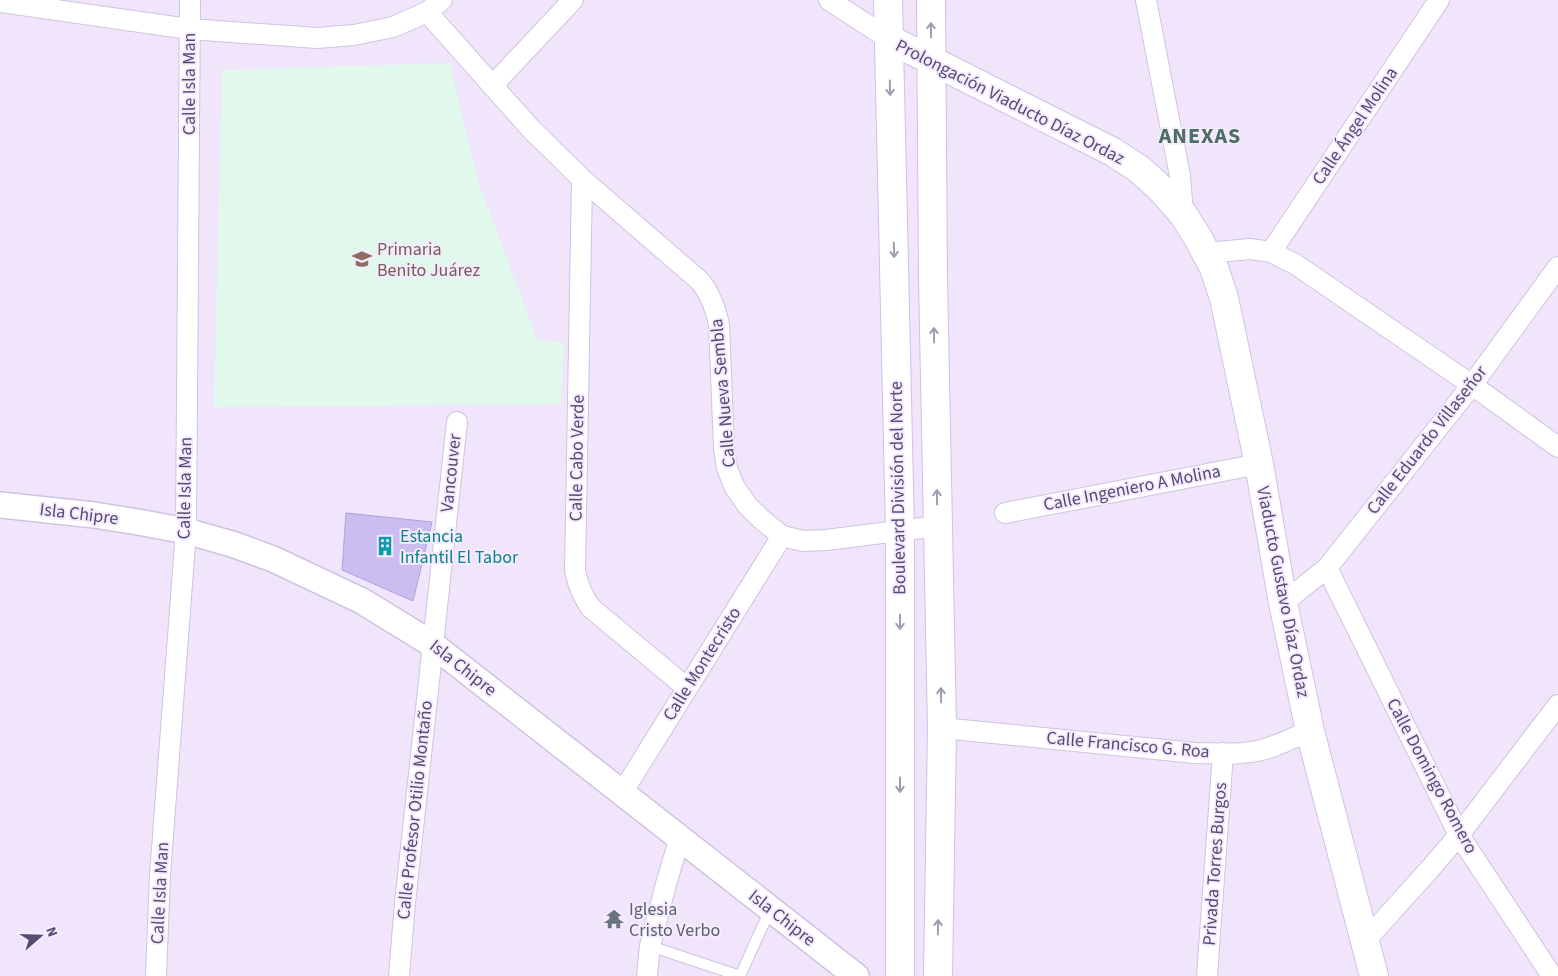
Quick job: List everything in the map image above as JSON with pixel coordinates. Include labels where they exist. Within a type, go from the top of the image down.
[{"type":"main road","name":"Boulevard División del Norte","points":[[888,0],[900,531],[900,976]]},
{"type":"main road","points":[[931,0],[932,278],[942,728],[938,976]]},
{"type":"main road","name":"Prolongación Viaducto Díaz Ordaz","points":[[889,39],[1113,152],[1138,169],[1159,187],[1183,214]]},
{"type":"main road","name":"Viaducto Gustavo Díaz Ordaz","points":[[1183,214],[1214,268],[1224,298],[1259,464],[1284,603],[1310,730],[1353,897],[1368,938]]},
{"type":"main road","points":[[1368,938],[1374,976]]},
{"type":"main road","points":[[1368,938],[1395,976]]},
{"type":"street","name":"Calle Isla Man","points":[[156,976],[161,865],[186,531],[190,0]]},
{"type":"street","points":[[492,86],[573,0]]},
{"type":"street","name":"Prolongación Viaducto Díaz Ordaz","points":[[829,0],[889,39]]},
{"type":"street","points":[[1146,0],[1180,176],[1183,214]]},
{"type":"street","name":"Calle Ángel Molina","points":[[1271,252],[1439,0]]},
{"type":"street","points":[[0,2],[189,28],[317,38],[354,35],[393,27],[434,6]]},
{"type":"street","name":"Calle Nueva Sembla","points":[[434,6],[492,86],[531,129],[582,179],[701,282],[711,296],[717,311],[719,325],[724,448],[727,468],[734,486],[747,505],[782,536],[804,541],[938,526]]},
{"type":"street","name":"Calle Cabo Verde","points":[[582,179],[575,571],[583,598],[591,608],[687,688]]},
{"type":"street","points":[[1206,253],[1250,249],[1271,252],[1294,264],[1472,385],[1558,447]]},
{"type":"street","name":"Calle Eduardo Villaseñor","points":[[1284,603],[1326,568],[1472,385],[1558,267]]},
{"type":"street","name":"Vancouver","points":[[432,644],[457,422]]},
{"type":"street","name":"Calle Ingeniero A Molina","points":[[1005,512],[1259,464]]},
{"type":"street","name":"Isla Chipre","points":[[0,505],[94,515],[186,531],[232,544],[273,559],[362,601],[432,644],[856,976]]},
{"type":"street","name":"Calle Montecristo","points":[[622,793],[782,536]]},
{"type":"street","name":"Calle Domingo Romero","points":[[1326,568],[1459,835],[1552,976]]},
{"type":"street","name":"Calle Profesor Otilio Montaño","points":[[399,976],[432,644]]},
{"type":"street","points":[[1368,938],[1459,835],[1558,705]]},
{"type":"street","name":"Calle Francisco G. Roa","points":[[942,728],[1222,753],[1252,752],[1274,746],[1310,730]]},
{"type":"street","name":"Privada Torres Burgos","points":[[1207,976],[1222,753]]},
{"type":"street","points":[[647,976],[650,946],[680,837]]},
{"type":"lane","points":[[650,946],[740,976],[770,909]]},
{"type":"shaded area","name":"Primaria Benito Juárez","points":[[450,63],[477,179],[537,339],[564,343],[561,404],[214,407],[222,70]]},
{"type":"building","name":"Estancia Infantil El Tabor","points":[[346,513],[432,522],[413,601],[342,570]]},
{"type":"place","name":"Primaria Benito Juárez","points":[[362,259]]},
{"type":"place","name":"Estancia Infantil El Tabor","points":[[385,546]]},
{"type":"place","name":"Iglesia Cristo Verbo","points":[[614,919]]},
{"type":"district","name":"ANEXAS","points":[[1200,136]]}]
